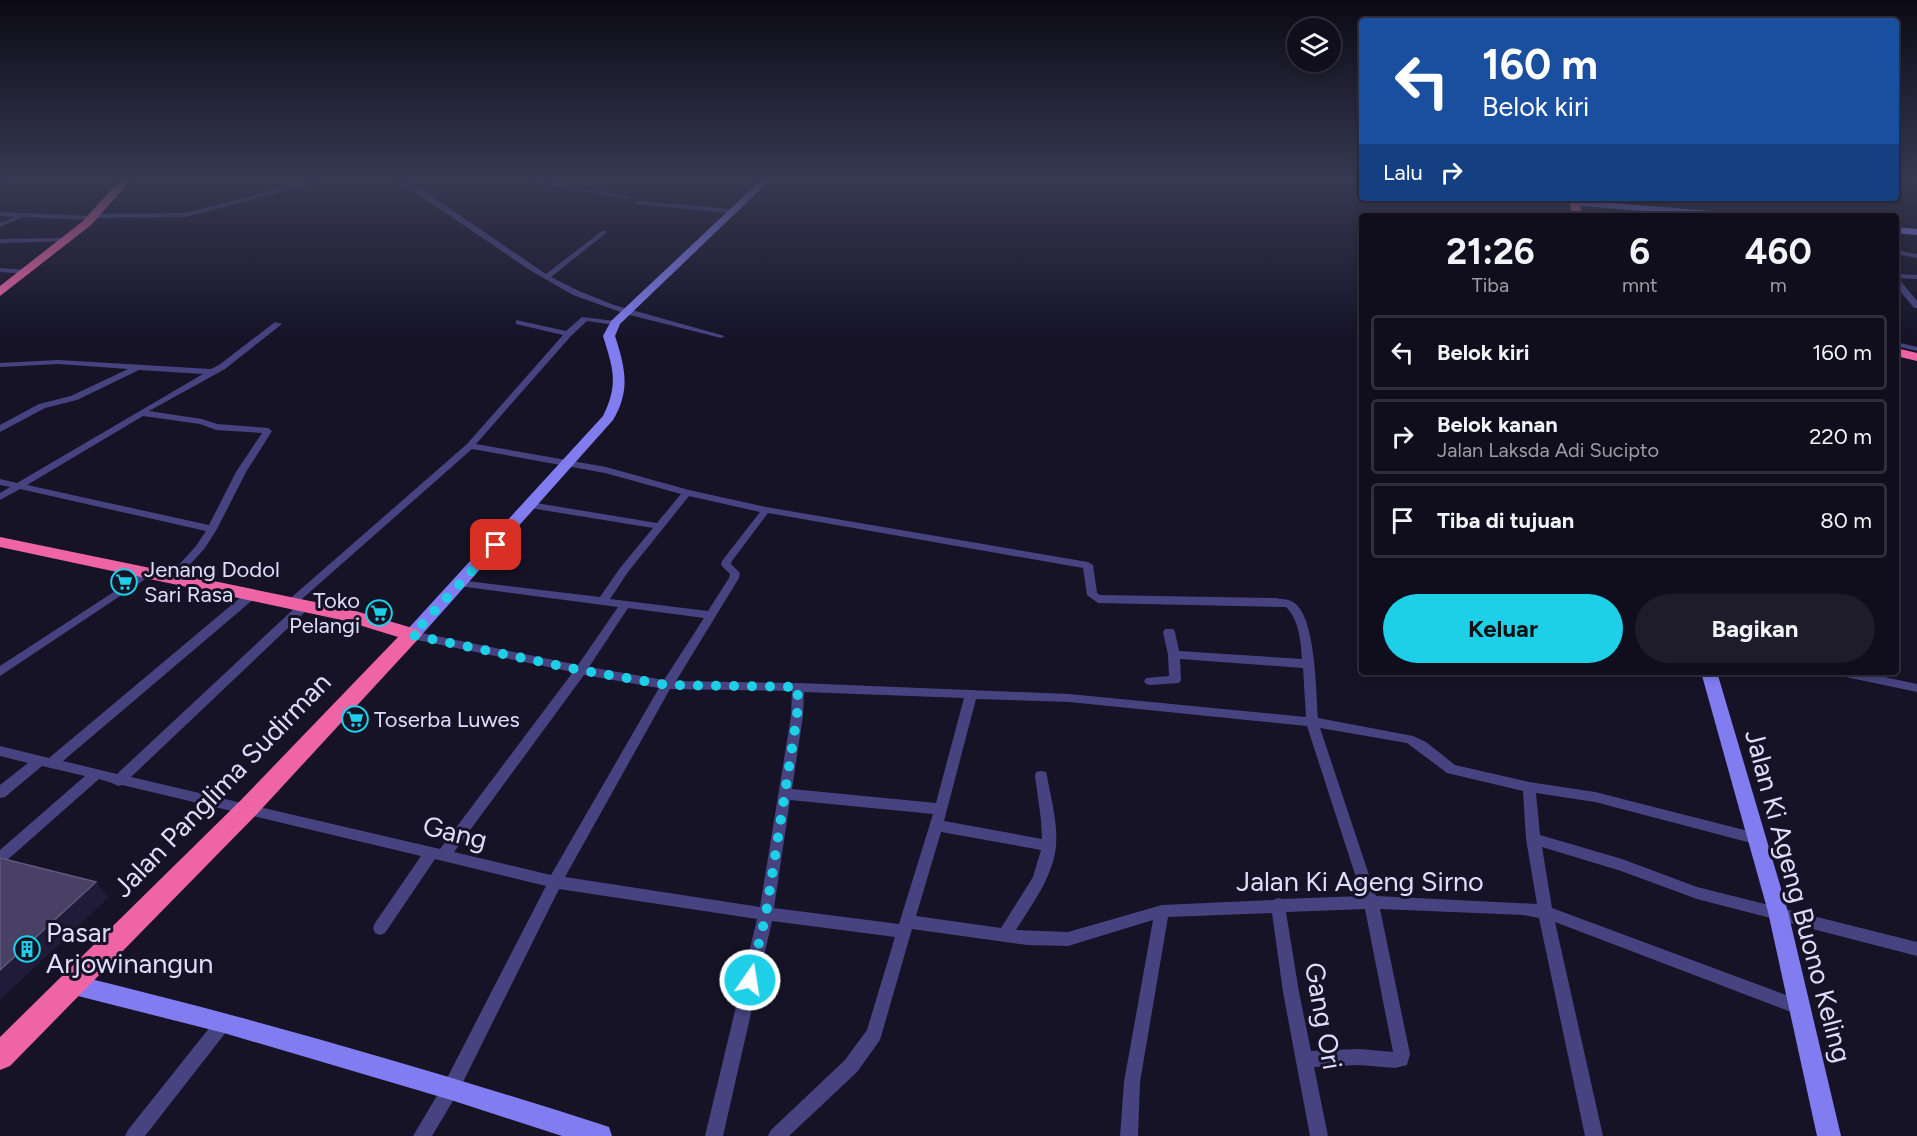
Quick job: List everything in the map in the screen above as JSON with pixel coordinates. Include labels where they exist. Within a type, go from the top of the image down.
[{"type":"highway","points":[[0,292],[75,232]]},
{"type":"highway","points":[[1899,353],[1917,357]]},
{"type":"highway","points":[[0,542],[349,615],[412,635]]},
{"type":"highway","name":"Jalan Panglima Sudirman","points":[[0,1056],[248,808],[412,635]]},
{"type":"street","points":[[481,232],[546,277],[599,302],[721,336]]},
{"type":"street","points":[[546,277],[604,232]]},
{"type":"street","points":[[412,635],[594,436],[619,398],[622,382],[621,368],[609,336],[615,323],[708,232]]},
{"type":"street","points":[[0,241],[66,240]]},
{"type":"street","points":[[1900,254],[1917,256]]},
{"type":"street","points":[[0,270],[27,272]]},
{"type":"street","points":[[1899,276],[1917,278]]},
{"type":"street","points":[[1899,285],[1917,306]]},
{"type":"street","points":[[118,781],[297,605],[470,446],[599,302]]},
{"type":"street","points":[[585,319],[615,323]]},
{"type":"street","points":[[519,322],[568,334]]},
{"type":"street","points":[[0,497],[184,387],[214,372],[278,324]]},
{"type":"street","points":[[1899,345],[1917,349]]},
{"type":"street","points":[[0,364],[58,362],[214,372]]},
{"type":"street","points":[[0,429],[42,406],[74,398],[138,367]]},
{"type":"street","points":[[143,413],[219,427],[268,430],[200,548],[171,579]]},
{"type":"street","points":[[470,446],[569,462],[687,493],[766,510],[1088,565],[1091,567],[1092,595],[1098,599],[1289,604],[1296,610],[1302,626],[1309,664],[1312,722],[1371,902],[1386,963],[1401,1059],[1304,1059]]},
{"type":"street","points":[[0,482],[212,529]]},
{"type":"street","points":[[602,602],[658,526],[687,493]]},
{"type":"street","points":[[530,505],[658,526]]},
{"type":"street","points":[[422,1136],[451,1088],[555,882],[667,685],[735,578],[735,573],[726,565],[727,561],[766,510]]},
{"type":"street","points":[[0,672],[146,573]]},
{"type":"street","points":[[458,584],[712,615]]},
{"type":"street","points":[[0,793],[44,762],[251,595]]},
{"type":"street","points":[[380,928],[580,670],[625,605]]},
{"type":"street","points":[[1150,681],[1175,680],[1174,655],[1169,632]]},
{"type":"street","points":[[412,635],[580,670],[667,685],[798,687],[1069,698],[1312,722],[1409,739],[1424,745],[1440,764],[1452,769],[1529,787],[1595,797],[1755,838]]},
{"type":"street","points":[[1174,655],[1309,664]]},
{"type":"street","name":"Jalan Ki Ageng Buono Keling","points":[[1710,675],[1778,912],[1829,1136]]},
{"type":"street","points":[[1856,675],[1917,687]]},
{"type":"street","points":[[714,1136],[766,914],[797,716],[798,687]]},
{"type":"street","points":[[777,1136],[863,1053],[874,1034],[941,809],[971,694]]},
{"type":"street","name":"Gang","points":[[0,751],[118,781],[248,808],[555,882],[766,914]]},
{"type":"street","points":[[0,858],[95,775]]},
{"type":"street","points":[[1005,934],[1038,878],[1049,846],[1041,776]]},
{"type":"street","points":[[1529,787],[1533,839],[1545,912],[1594,1136]]},
{"type":"street","points":[[785,794],[941,809]]},
{"type":"street","points":[[936,825],[1049,846]]},
{"type":"street","points":[[1533,839],[1612,862],[1698,892],[1917,949]]},
{"type":"street","name":"Jalan Ki Ageng Sirno","points":[[766,914],[1005,934],[1027,938],[1068,939],[1162,911],[1278,904],[1371,902],[1545,912],[1800,1008]]},
{"type":"street","name":"Gang Ori","points":[[1278,904],[1319,1136]]},
{"type":"street","points":[[1129,1136],[1132,1082],[1162,911]]},
{"type":"street","points":[[70,984],[224,1022],[451,1088],[600,1136]]},
{"type":"street","points":[[134,1136],[224,1022]]},
{"type":"building","name":"Pasar Arjowinangun","points":[[0,858],[96,882],[0,970]]},
{"type":"place","name":"Jenang Dodol Sari Rasa","points":[[124,582]]},
{"type":"place","name":"Toko Pelangi","points":[[379,613]]},
{"type":"place","name":"Toserba Luwes","points":[[355,719]]},
{"type":"place","name":"Pasar Arjowinangun","points":[[27,949]]},
{"type":"route","points":[[496,545],[412,635],[580,670],[667,685],[798,687],[797,716],[766,914],[750,980]]}]
